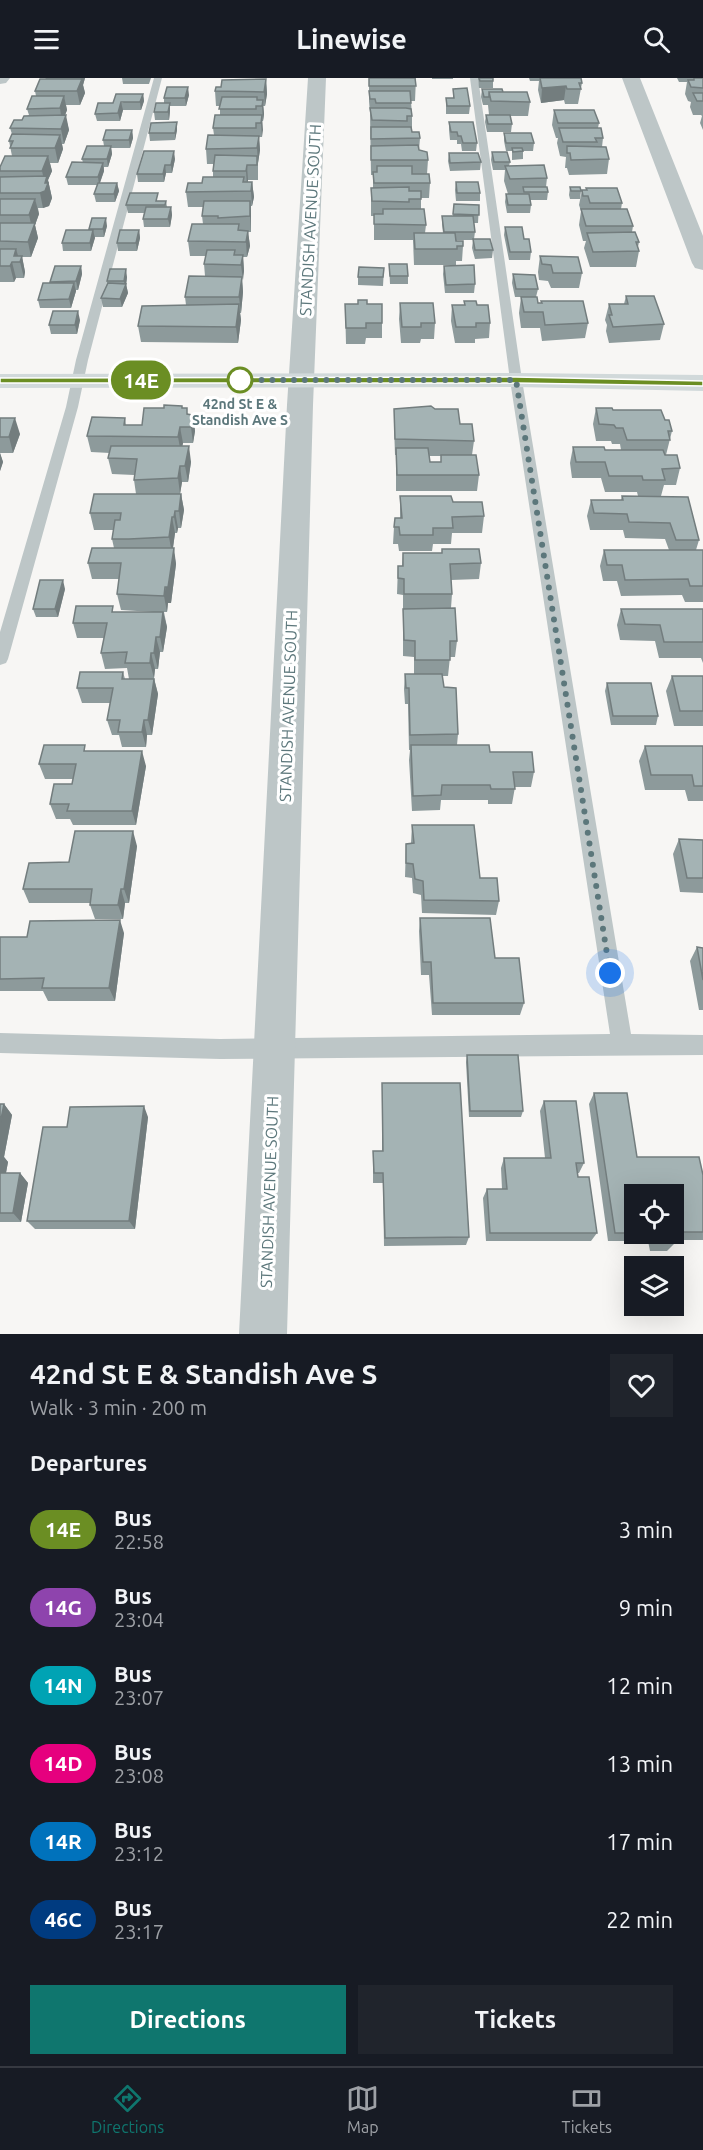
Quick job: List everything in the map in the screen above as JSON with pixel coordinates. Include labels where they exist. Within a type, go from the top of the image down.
[{"type":"street","name":"STANDISH AVENUE SOUTH","points":[[262,1334],[317,78]]},
{"type":"street","points":[[631,78],[703,263]]},
{"type":"street","points":[[0,381],[516,380],[703,383]]},
{"type":"lane","points":[[0,660],[72,407],[158,78]]},
{"type":"lane","points":[[474,78],[516,380],[622,1044]]},
{"type":"lane","points":[[0,1043],[220,1049],[703,1045]]},
{"type":"building","points":[[369,78],[415,78],[416,86],[369,86]]},
{"type":"building","points":[[479,78],[493,78],[493,81],[480,81]]},
{"type":"building","points":[[540,78],[581,78],[582,83],[579,83],[581,89],[567,89],[566,86],[542,88]]},
{"type":"building","points":[[694,78],[703,78],[703,88],[691,87],[688,80],[694,80]]},
{"type":"building","points":[[40,79],[82,79],[77,91],[35,91]]},
{"type":"building","points":[[266,79],[264,92],[215,91],[216,87],[221,87],[222,80]]},
{"type":"building","points":[[167,87],[188,87],[185,98],[164,98]]},
{"type":"building","points":[[467,88],[470,106],[447,106],[446,98],[454,98],[453,89]]},
{"type":"building","points":[[482,89],[502,89],[503,92],[489,92],[489,97],[484,97]]},
{"type":"building","points":[[369,91],[410,91],[411,103],[376,103],[375,99],[370,99]]},
{"type":"building","points":[[489,92],[527,92],[530,102],[491,101]]},
{"type":"building","points":[[693,93],[703,93],[703,101],[697,101]]},
{"type":"building","points":[[116,94],[143,94],[140,102],[121,102],[118,113],[95,114],[98,103],[113,103]]},
{"type":"building","points":[[32,96],[64,96],[60,108],[27,109]]},
{"type":"building","points":[[222,97],[257,97],[257,100],[263,100],[262,106],[256,106],[256,109],[219,109]]},
{"type":"building","points":[[156,103],[170,103],[168,112],[154,112]]},
{"type":"building","points":[[370,108],[406,108],[411,109],[412,116],[407,116],[407,121],[372,120]]},
{"type":"building","points":[[554,110],[594,110],[599,123],[558,123]]},
{"type":"building","points":[[66,115],[61,129],[10,128],[14,120],[22,120],[24,116]]},
{"type":"building","points":[[215,115],[262,115],[261,123],[256,123],[256,128],[213,128]]},
{"type":"building","points":[[486,115],[510,115],[512,124],[488,124]]},
{"type":"building","points":[[177,122],[175,133],[149,133],[151,123]]},
{"type":"building","points":[[449,122],[473,122],[477,143],[463,143],[457,132],[451,132]]},
{"type":"building","points":[[371,127],[411,127],[412,132],[419,132],[420,138],[371,139]]},
{"type":"building","points":[[559,128],[601,128],[603,138],[595,138],[597,142],[563,142]]},
{"type":"building","points":[[106,130],[132,130],[129,140],[103,140]]},
{"type":"building","points":[[504,133],[531,133],[534,143],[506,143]]},
{"type":"building","points":[[12,134],[60,135],[55,148],[10,148],[13,141],[9,141]]},
{"type":"building","points":[[208,135],[259,136],[257,148],[206,149]]},
{"type":"building","points":[[418,145],[419,150],[427,152],[428,160],[371,160],[371,146]]},
{"type":"building","points":[[87,146],[111,146],[107,159],[82,159]]},
{"type":"building","points":[[567,146],[606,147],[609,159],[571,160],[570,153],[567,153]]},
{"type":"building","points":[[512,148],[522,148],[523,151],[513,152]]},
{"type":"building","points":[[144,151],[174,151],[171,165],[165,165],[163,174],[137,174]]},
{"type":"building","points":[[492,152],[507,152],[510,162],[494,162]]},
{"type":"building","points":[[449,153],[478,153],[481,162],[450,163]]},
{"type":"building","points":[[215,155],[257,156],[257,165],[247,165],[246,171],[213,171]]},
{"type":"building","points":[[5,156],[48,156],[42,171],[0,171]]},
{"type":"building","points":[[72,162],[103,163],[98,177],[66,177]]},
{"type":"building","points":[[544,165],[547,178],[510,179],[505,166]]},
{"type":"building","points":[[377,166],[412,166],[412,174],[429,174],[430,183],[374,183],[373,172],[377,172]]},
{"type":"building","points":[[47,176],[45,183],[48,183],[45,191],[40,193],[0,193],[0,177]]},
{"type":"building","points":[[203,177],[244,177],[243,182],[252,182],[251,191],[186,192],[188,183],[202,183]]},
{"type":"building","points":[[456,182],[478,182],[480,193],[457,193]]},
{"type":"building","points":[[98,183],[117,183],[114,194],[94,194]]},
{"type":"building","points":[[409,187],[409,191],[421,191],[421,199],[409,199],[409,202],[372,201],[371,188]]},
{"type":"building","points":[[523,187],[547,187],[548,192],[524,192]]},
{"type":"building","points":[[570,187],[580,187],[581,191],[571,191]]},
{"type":"building","points":[[586,188],[617,188],[622,203],[590,203],[588,196],[583,196],[582,190],[587,190]]},
{"type":"building","points":[[130,193],[158,193],[156,201],[166,201],[165,205],[126,205]]},
{"type":"building","points":[[506,194],[529,194],[531,205],[508,205]]},
{"type":"building","points":[[0,199],[35,199],[29,215],[0,215]]},
{"type":"building","points":[[204,201],[250,201],[250,216],[218,218],[218,216],[202,216]]},
{"type":"building","points":[[454,204],[479,205],[479,215],[453,214]]},
{"type":"building","points":[[146,207],[171,207],[168,219],[143,219]]},
{"type":"building","points":[[383,209],[424,209],[426,225],[374,224],[374,214],[383,214]]},
{"type":"building","points":[[581,209],[627,209],[633,226],[586,226]]},
{"type":"building","points":[[442,216],[473,216],[475,232],[444,232]]},
{"type":"building","points":[[92,218],[106,218],[103,229],[89,229]]},
{"type":"building","points":[[0,223],[35,223],[28,242],[0,241]]},
{"type":"building","points":[[192,224],[239,224],[238,230],[248,231],[246,242],[188,241]]},
{"type":"building","points":[[505,227],[522,227],[524,239],[529,239],[531,252],[510,252]]},
{"type":"building","points":[[66,230],[93,230],[90,243],[62,243]]},
{"type":"building","points":[[120,230],[139,230],[136,243],[117,243]]},
{"type":"building","points":[[635,232],[639,242],[636,242],[639,251],[593,252],[587,233]]},
{"type":"building","points":[[414,233],[455,233],[456,241],[463,241],[463,246],[457,246],[457,249],[415,249]]},
{"type":"building","points":[[473,239],[490,239],[493,250],[475,250]]},
{"type":"building","points":[[0,249],[16,249],[14,256],[22,256],[20,262],[12,262],[10,266],[0,266]]},
{"type":"building","points":[[207,250],[235,250],[234,255],[243,255],[241,265],[204,264]]},
{"type":"building","points":[[540,256],[578,257],[582,273],[553,273],[551,265],[542,264]]},
{"type":"building","points":[[389,264],[407,264],[408,276],[390,276]]},
{"type":"building","points":[[474,265],[475,284],[446,285],[444,266]]},
{"type":"building","points":[[55,266],[81,266],[76,281],[50,282]]},
{"type":"building","points":[[359,267],[384,268],[383,277],[358,277]]},
{"type":"building","points":[[110,269],[126,269],[124,281],[107,281]]},
{"type":"building","points":[[513,274],[535,275],[538,289],[516,289]]},
{"type":"building","points":[[189,276],[242,277],[239,297],[185,297]]},
{"type":"building","points":[[43,283],[74,283],[69,299],[38,300]]},
{"type":"building","points":[[108,283],[126,284],[120,299],[101,298]]},
{"type":"building","points":[[626,296],[654,296],[664,324],[613,327],[609,315],[612,315],[609,304],[628,304]]},
{"type":"building","points":[[521,297],[537,297],[538,303],[542,303],[541,301],[583,301],[588,323],[545,325],[543,312],[524,312]]},
{"type":"building","points":[[358,300],[367,300],[367,304],[382,304],[382,323],[366,323],[366,328],[346,328],[345,304],[358,304]]},
{"type":"building","points":[[464,301],[476,301],[477,305],[488,305],[490,323],[476,323],[476,327],[456,327],[452,305],[465,305]]},
{"type":"building","points":[[400,303],[433,303],[435,323],[421,323],[421,327],[402,327]]},
{"type":"building","points":[[239,304],[236,327],[138,326],[142,306]]},
{"type":"building","points":[[53,311],[78,311],[75,325],[49,325]]},
{"type":"building","points":[[164,405],[182,406],[182,408],[187,408],[187,414],[193,415],[191,427],[180,427],[178,437],[87,436],[92,417],[125,418],[124,425],[142,425],[144,408],[164,408]]},
{"type":"building","points":[[431,406],[435,409],[458,409],[460,424],[472,424],[474,441],[395,439],[394,409]]},
{"type":"building","points":[[596,408],[661,410],[665,420],[669,420],[672,431],[668,431],[670,440],[627,440],[623,428],[599,424]]},
{"type":"building","points":[[0,418],[15,418],[9,437],[0,437]]},
{"type":"building","points":[[111,446],[189,446],[185,466],[180,466],[178,478],[134,480],[137,459],[108,458]]},
{"type":"building","points":[[573,447],[604,447],[605,450],[663,450],[665,455],[677,455],[680,468],[662,469],[665,480],[643,480],[642,476],[609,476],[605,462],[576,462]]},
{"type":"building","points":[[396,448],[428,448],[430,462],[441,462],[441,455],[476,455],[479,475],[397,475]]},
{"type":"building","points":[[94,494],[181,494],[179,511],[175,511],[172,517],[169,537],[112,539],[115,520],[120,520],[121,513],[90,513]]},
{"type":"building","points":[[400,496],[451,496],[453,502],[482,502],[484,516],[452,517],[453,528],[433,528],[433,535],[400,535],[399,527],[394,527],[395,518],[402,518]]},
{"type":"building","points":[[622,496],[688,497],[699,540],[676,540],[670,523],[629,522],[627,514],[594,513],[591,500],[623,500]]},
{"type":"building","points":[[92,548],[174,548],[168,587],[165,587],[164,596],[117,594],[121,563],[88,563]]},
{"type":"building","points":[[442,549],[479,549],[481,563],[450,564],[452,594],[404,594],[404,579],[398,578],[398,566],[403,566],[403,553],[442,553]]},
{"type":"building","points":[[604,550],[703,550],[703,586],[690,586],[688,579],[625,580],[622,565],[607,565]]},
{"type":"building","points":[[40,580],[63,580],[55,609],[33,609]]},
{"type":"building","points":[[76,606],[113,606],[112,612],[163,612],[160,637],[156,637],[150,663],[125,663],[127,652],[101,653],[107,623],[73,623]]},
{"type":"building","points":[[455,608],[457,641],[450,641],[450,660],[415,660],[415,641],[404,640],[403,609]]},
{"type":"building","points":[[621,609],[703,609],[703,642],[664,642],[660,625],[625,624]]},
{"type":"building","points":[[80,672],[123,672],[122,679],[154,679],[148,720],[144,720],[142,732],[118,732],[120,720],[107,720],[113,688],[77,688]]},
{"type":"building","points":[[405,674],[442,674],[444,687],[456,688],[458,734],[410,735],[409,688],[406,688]]},
{"type":"building","points":[[672,676],[703,676],[703,711],[680,711]]},
{"type":"building","points":[[607,683],[651,683],[658,716],[613,716]]},
{"type":"building","points":[[44,745],[85,745],[84,751],[142,751],[132,811],[67,811],[69,804],[50,804],[54,784],[72,784],[76,764],[39,764]]},
{"type":"building","points":[[411,745],[489,745],[490,752],[532,752],[534,772],[513,772],[515,789],[491,789],[490,785],[442,785],[441,795],[413,796]]},
{"type":"building","points":[[645,746],[703,746],[703,786],[694,786],[692,775],[651,775]]},
{"type":"building","points":[[412,825],[474,825],[480,878],[497,878],[499,901],[424,900],[423,881],[415,879],[413,864],[406,863],[406,844],[414,843]]},
{"type":"building","points":[[75,831],[133,831],[124,889],[121,889],[118,905],[90,905],[92,889],[23,889],[29,863],[69,862]]},
{"type":"building","points":[[679,839],[703,840],[703,878],[687,878]]},
{"type":"building","points":[[420,918],[490,918],[495,958],[519,958],[524,1003],[433,1003],[431,962],[423,962]]},
{"type":"building","points":[[120,920],[109,988],[42,988],[44,978],[0,979],[0,937],[27,937],[30,921]]},
{"type":"building","points":[[697,947],[703,948],[703,980]]},
{"type":"building","points":[[467,1055],[518,1055],[523,1111],[470,1111]]},
{"type":"building","points":[[382,1083],[460,1083],[469,1237],[385,1238],[383,1173],[374,1173],[373,1151],[383,1151]]},
{"type":"building","points":[[594,1093],[627,1093],[637,1157],[699,1157],[703,1175],[703,1232],[684,1232],[684,1184],[624,1184],[624,1233],[615,1233]]},
{"type":"building","points":[[544,1101],[576,1101],[584,1163],[576,1163],[578,1177],[589,1177],[597,1233],[490,1233],[487,1189],[507,1189],[504,1158],[551,1158]]},
{"type":"building","points":[[0,1104],[4,1104],[0,1124]]},
{"type":"building","points":[[144,1106],[129,1221],[27,1221],[43,1127],[67,1127],[70,1107]]},
{"type":"building","points":[[0,1173],[20,1173],[13,1213],[0,1213]]},
{"type":"bus line","name":"14E","points":[[0,381],[266,379],[703,383]]},
{"type":"place","name":"42nd St E & Standish Ave S","points":[[240,380]]},
{"type":"route","points":[[240,380],[516,380],[610,973]]}]
